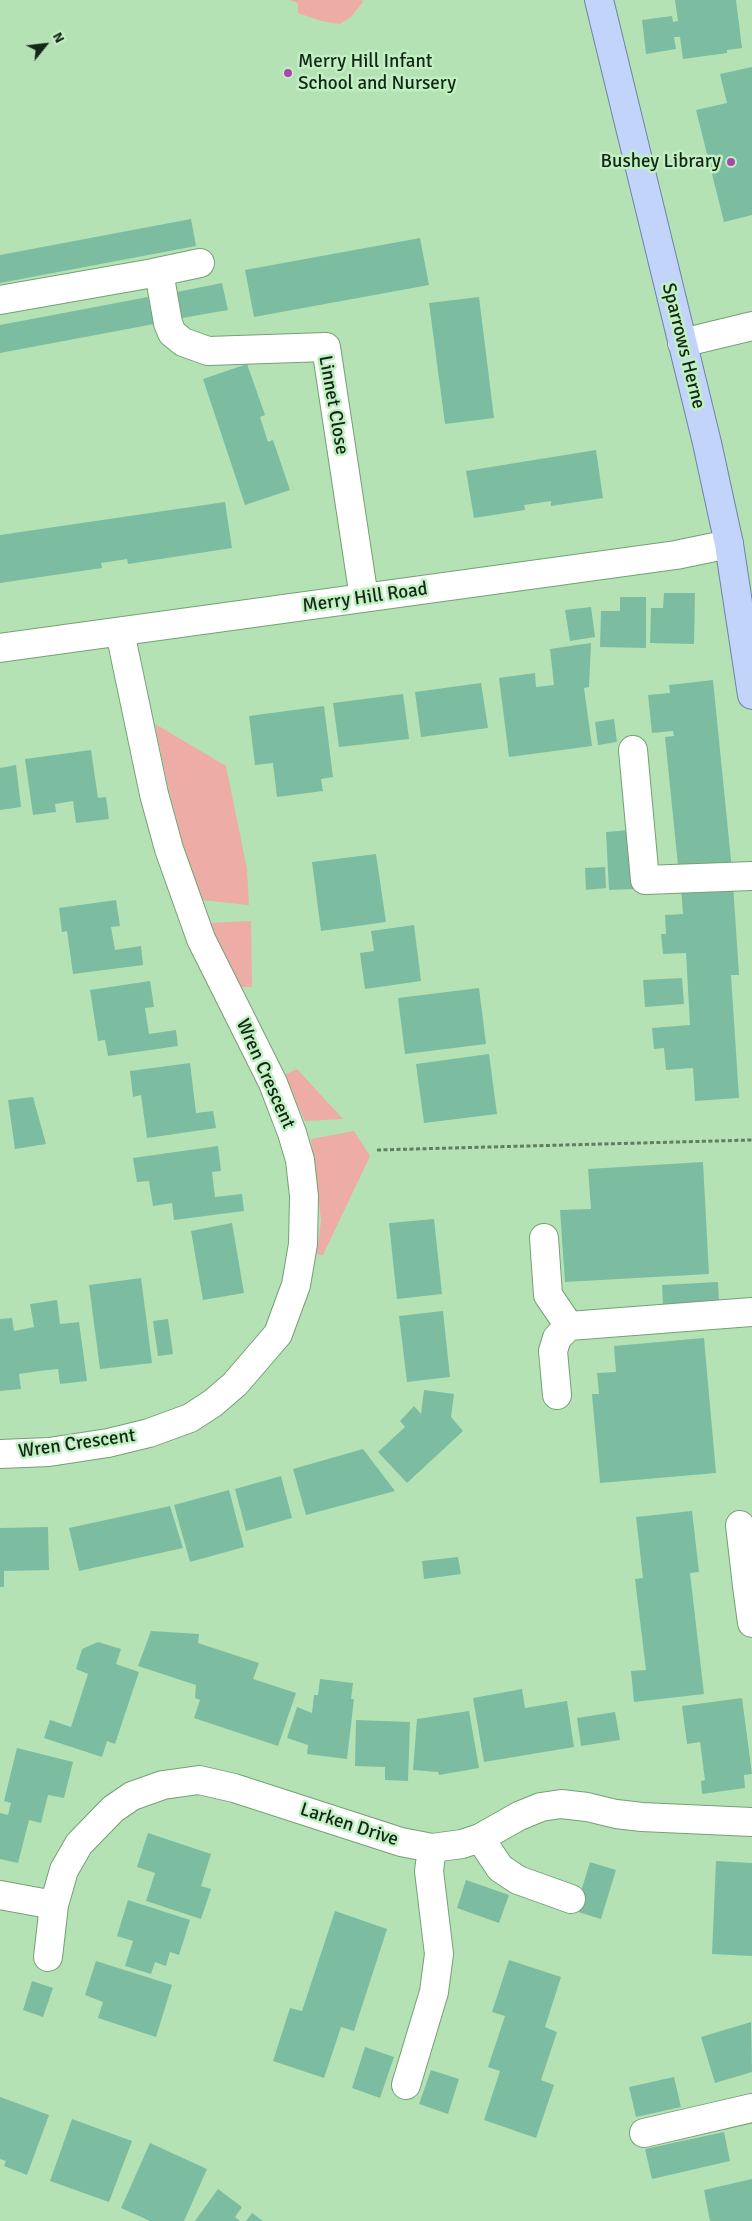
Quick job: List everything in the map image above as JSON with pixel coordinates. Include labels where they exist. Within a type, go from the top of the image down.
[{"type":"main road","name":"Sparrows Herne","points":[[599,0],[729,544],[752,695]]},
{"type":"street","points":[[0,300],[153,273],[200,262]]},
{"type":"street","name":"Linnet Close","points":[[153,273],[159,272],[168,323],[172,333],[182,342],[208,351],[326,347],[364,598]]},
{"type":"street","points":[[682,344],[752,326]]},
{"type":"street","name":"Merry Hill Road","points":[[0,648],[676,555],[729,544]]},
{"type":"street","name":"Wren Crescent","points":[[0,1454],[49,1452],[108,1444],[149,1433],[190,1418],[213,1403],[235,1384],[278,1334],[296,1285],[303,1244],[304,1196],[300,1160],[292,1133],[273,1083],[201,939],[169,848],[154,794],[120,632]]},
{"type":"street","points":[[633,750],[645,880],[752,876]]},
{"type":"street","points":[[544,1238],[548,1295],[569,1326]]},
{"type":"street","points":[[557,1395],[553,1352],[557,1338],[569,1326],[752,1312]]},
{"type":"street","points":[[740,1525],[750,1586],[752,1623]]},
{"type":"street","name":"Larken Drive","points":[[48,1957],[54,1905],[64,1870],[79,1844],[96,1824],[113,1809],[132,1796],[164,1784],[199,1780],[234,1788],[401,1842],[432,1848],[462,1844],[480,1838],[519,1816],[541,1807],[561,1804],[642,1817],[752,1822]]},
{"type":"street","points":[[480,1838],[500,1868],[518,1880],[571,1899]]},
{"type":"street","points":[[406,2085],[434,1992],[439,1954],[429,1871],[432,1848]]},
{"type":"street","points":[[0,1895],[54,1905]]},
{"type":"street","points":[[644,2133],[752,2108]]},
{"type":"path","points":[[378,1150],[752,1140]]},
{"type":"shaded area","points":[[289,0],[362,0],[363,2],[351,17],[340,24],[321,21],[298,13],[298,3]]},
{"type":"shaded area","points":[[155,724],[226,766],[247,869],[249,905],[202,900],[182,841]]},
{"type":"shaded area","points":[[251,921],[252,987],[238,987],[210,923]]},
{"type":"shaded area","points":[[297,1069],[343,1119],[305,1121],[284,1075]]},
{"type":"shaded area","points":[[354,1131],[370,1156],[323,1255],[317,1254],[321,1220],[311,1139]]},
{"type":"building","points":[[675,0],[736,0],[742,48],[727,50],[727,53],[683,59],[680,37],[674,37],[676,49],[646,54],[642,20],[672,16],[673,22],[678,21]]},
{"type":"building","name":"Bushey Library","points":[[752,67],[752,215],[724,222],[696,110],[727,103],[720,74]]},
{"type":"building","points":[[191,219],[196,246],[0,283],[0,255]]},
{"type":"building","points":[[420,238],[429,285],[254,317],[245,270]]},
{"type":"building","points":[[222,283],[228,310],[182,318],[177,292]]},
{"type":"building","points":[[148,297],[154,324],[0,353],[0,325]]},
{"type":"building","points":[[479,297],[494,418],[445,424],[429,303]]},
{"type":"building","points":[[247,364],[265,415],[260,417],[268,442],[273,440],[290,490],[245,505],[203,379]]},
{"type":"building","points":[[596,450],[603,498],[551,506],[551,501],[524,505],[525,510],[474,518],[466,471]]},
{"type":"building","points":[[225,502],[232,548],[128,564],[127,559],[101,563],[102,568],[0,583],[0,535]]},
{"type":"building","points":[[664,593],[695,593],[694,644],[650,643],[651,608],[663,608]]},
{"type":"building","points":[[620,597],[646,597],[646,648],[600,647],[601,611],[620,611]]},
{"type":"building","points":[[591,607],[595,637],[570,641],[565,610]]},
{"type":"building","points":[[591,643],[589,687],[584,688],[592,746],[509,757],[499,678],[535,673],[536,687],[554,685],[550,649]]},
{"type":"building","points":[[713,680],[732,870],[679,875],[665,737],[674,736],[673,731],[652,733],[648,695],[670,693],[669,685]]},
{"type":"building","points":[[481,683],[488,728],[421,737],[415,692]]},
{"type":"building","points":[[403,694],[409,739],[339,747],[333,703]]},
{"type":"building","points":[[324,706],[333,777],[321,779],[323,791],[277,797],[273,763],[255,765],[249,716]]},
{"type":"building","points":[[614,719],[617,742],[598,745],[595,722]]},
{"type":"building","points":[[91,750],[98,798],[106,797],[109,819],[76,823],[73,801],[55,804],[56,812],[33,815],[25,759]]},
{"type":"building","points":[[16,765],[21,807],[0,810],[0,768]]},
{"type":"building","points":[[630,830],[634,889],[609,890],[606,832]]},
{"type":"building","points":[[376,854],[386,922],[321,931],[312,862]]},
{"type":"building","points":[[605,867],[606,888],[586,890],[585,868]]},
{"type":"building","points":[[733,884],[739,975],[731,975],[739,1098],[695,1101],[693,1068],[666,1070],[664,1048],[654,1049],[652,1028],[690,1025],[686,953],[663,954],[661,934],[666,934],[665,915],[683,914],[681,887]]},
{"type":"building","points":[[116,900],[120,926],[111,927],[115,950],[141,946],[143,965],[73,974],[67,931],[62,932],[59,908]]},
{"type":"building","points":[[414,925],[421,981],[365,989],[360,953],[374,951],[371,931]]},
{"type":"building","points":[[682,978],[684,1004],[645,1007],[643,980]]},
{"type":"building","points":[[150,981],[154,1007],[145,1008],[149,1034],[176,1030],[178,1046],[108,1056],[105,1040],[98,1041],[90,990]]},
{"type":"building","points":[[479,988],[486,1044],[405,1054],[398,998]]},
{"type":"building","points":[[489,1054],[497,1114],[424,1123],[416,1064]]},
{"type":"building","points":[[190,1063],[196,1113],[213,1111],[216,1128],[147,1138],[141,1095],[133,1097],[130,1071]]},
{"type":"building","points":[[33,1097],[46,1144],[15,1149],[8,1100]]},
{"type":"building","points":[[218,1146],[221,1171],[212,1172],[215,1197],[242,1194],[244,1211],[174,1220],[172,1203],[153,1206],[149,1181],[137,1182],[133,1158]]},
{"type":"building","points":[[703,1162],[709,1274],[565,1282],[560,1210],[591,1209],[588,1169]]},
{"type":"building","points":[[434,1219],[442,1294],[397,1299],[389,1223]]},
{"type":"building","points":[[232,1223],[244,1293],[203,1300],[191,1231]]},
{"type":"building","points":[[141,1278],[152,1363],[100,1369],[89,1285]]},
{"type":"building","points":[[718,1282],[719,1301],[663,1304],[662,1285]]},
{"type":"building","points":[[57,1300],[60,1324],[79,1322],[87,1381],[60,1384],[58,1369],[39,1371],[19,1374],[21,1389],[0,1391],[0,1319],[12,1318],[14,1331],[34,1327],[30,1304]]},
{"type":"building","points":[[443,1311],[450,1377],[407,1382],[399,1316]]},
{"type":"building","points":[[168,1319],[173,1354],[158,1356],[153,1321]]},
{"type":"building","points":[[704,1338],[716,1473],[600,1483],[592,1394],[599,1394],[597,1373],[616,1372],[614,1346]]},
{"type":"building","points":[[424,1390],[454,1394],[451,1417],[463,1431],[407,1483],[378,1452],[405,1427],[400,1421],[414,1406],[421,1414]]},
{"type":"building","points":[[363,1449],[395,1491],[306,1515],[293,1469]]},
{"type":"building","points":[[281,1476],[292,1518],[246,1531],[235,1489]]},
{"type":"building","points":[[229,1490],[244,1547],[190,1562],[174,1505]]},
{"type":"building","points":[[170,1506],[183,1548],[79,1571],[69,1528]]},
{"type":"building","points":[[692,1511],[699,1572],[690,1573],[704,1694],[634,1702],[631,1671],[646,1670],[635,1579],[643,1578],[636,1517]]},
{"type":"building","points":[[48,1527],[49,1570],[4,1571],[4,1587],[0,1587],[0,1528]]},
{"type":"building","points":[[458,1557],[461,1574],[424,1579],[422,1561]]},
{"type":"building","points":[[151,1631],[199,1634],[198,1643],[259,1663],[253,1679],[296,1693],[278,1746],[194,1718],[200,1700],[195,1698],[196,1685],[138,1666]]},
{"type":"building","points":[[98,1642],[121,1649],[116,1664],[139,1672],[115,1744],[107,1741],[102,1757],[44,1738],[50,1720],[71,1727],[88,1674],[76,1669],[82,1649]]},
{"type":"building","points":[[320,1679],[353,1683],[351,1699],[354,1699],[347,1759],[307,1754],[308,1745],[287,1738],[297,1707],[312,1713],[314,1695],[318,1695]]},
{"type":"building","points":[[522,1689],[525,1708],[567,1701],[574,1747],[484,1762],[473,1698]]},
{"type":"building","points":[[742,1698],[752,1774],[744,1775],[745,1788],[702,1794],[701,1781],[705,1780],[700,1742],[687,1744],[682,1706]]},
{"type":"building","points":[[469,1711],[479,1768],[439,1775],[438,1772],[413,1770],[417,1719]]},
{"type":"building","points":[[615,1712],[620,1740],[581,1746],[577,1718]]},
{"type":"building","points":[[356,1720],[410,1722],[408,1781],[385,1780],[385,1767],[355,1766]]},
{"type":"building","points":[[17,1748],[73,1762],[64,1798],[48,1795],[41,1823],[29,1820],[18,1863],[0,1859],[0,1813],[8,1815],[11,1803],[4,1801]]},
{"type":"building","points":[[148,1833],[211,1854],[201,1886],[211,1889],[201,1919],[146,1901],[155,1873],[137,1867]]},
{"type":"building","points":[[716,1861],[752,1863],[752,1956],[712,1954]]},
{"type":"building","points":[[590,1862],[616,1870],[601,1919],[575,1911]]},
{"type":"building","points":[[466,1880],[509,1895],[499,1923],[457,1908]]},
{"type":"building","points":[[128,1900],[190,1920],[179,1955],[170,1952],[166,1966],[155,1962],[151,1974],[125,1966],[133,1941],[117,1936]]},
{"type":"building","points":[[335,1911],[387,1929],[354,2031],[341,2027],[324,2078],[273,2061],[290,2008],[302,2011]]},
{"type":"building","points":[[509,1960],[561,1977],[545,2027],[557,2032],[541,2080],[554,2085],[536,2138],[484,2120],[500,2071],[488,2067],[505,2016],[492,2012]]},
{"type":"building","points":[[96,1961],[172,1985],[156,2037],[98,2018],[103,2002],[85,1995]]},
{"type":"building","points":[[32,1981],[53,1988],[43,2017],[23,2010]]},
{"type":"building","points":[[751,2022],[752,2072],[715,2083],[701,2037]]},
{"type":"building","points":[[365,2047],[394,2057],[380,2098],[352,2088]]},
{"type":"building","points":[[431,2070],[459,2079],[448,2114],[419,2104]]},
{"type":"building","points":[[674,2077],[681,2107],[636,2117],[629,2087]]},
{"type":"building","points":[[0,2097],[49,2115],[27,2175],[4,2166],[6,2161],[0,2159]]},
{"type":"building","points":[[72,2119],[132,2141],[109,2202],[50,2181]]},
{"type":"building","points":[[724,2132],[730,2161],[652,2179],[645,2149]]},
{"type":"building","points":[[150,2143],[207,2169],[184,2221],[150,2221],[121,2208]]},
{"type":"building","points":[[752,2179],[752,2221],[710,2221],[704,2190]]},
{"type":"building","points":[[218,2189],[242,2207],[235,2217],[240,2221],[195,2221]]},
{"type":"building","points":[[252,2213],[263,2221],[246,2221]]},
{"type":"place","name":"Merry Hill Infant School and Nursery","points":[[288,73]]},
{"type":"place","name":"Bushey Library","points":[[731,162]]}]
